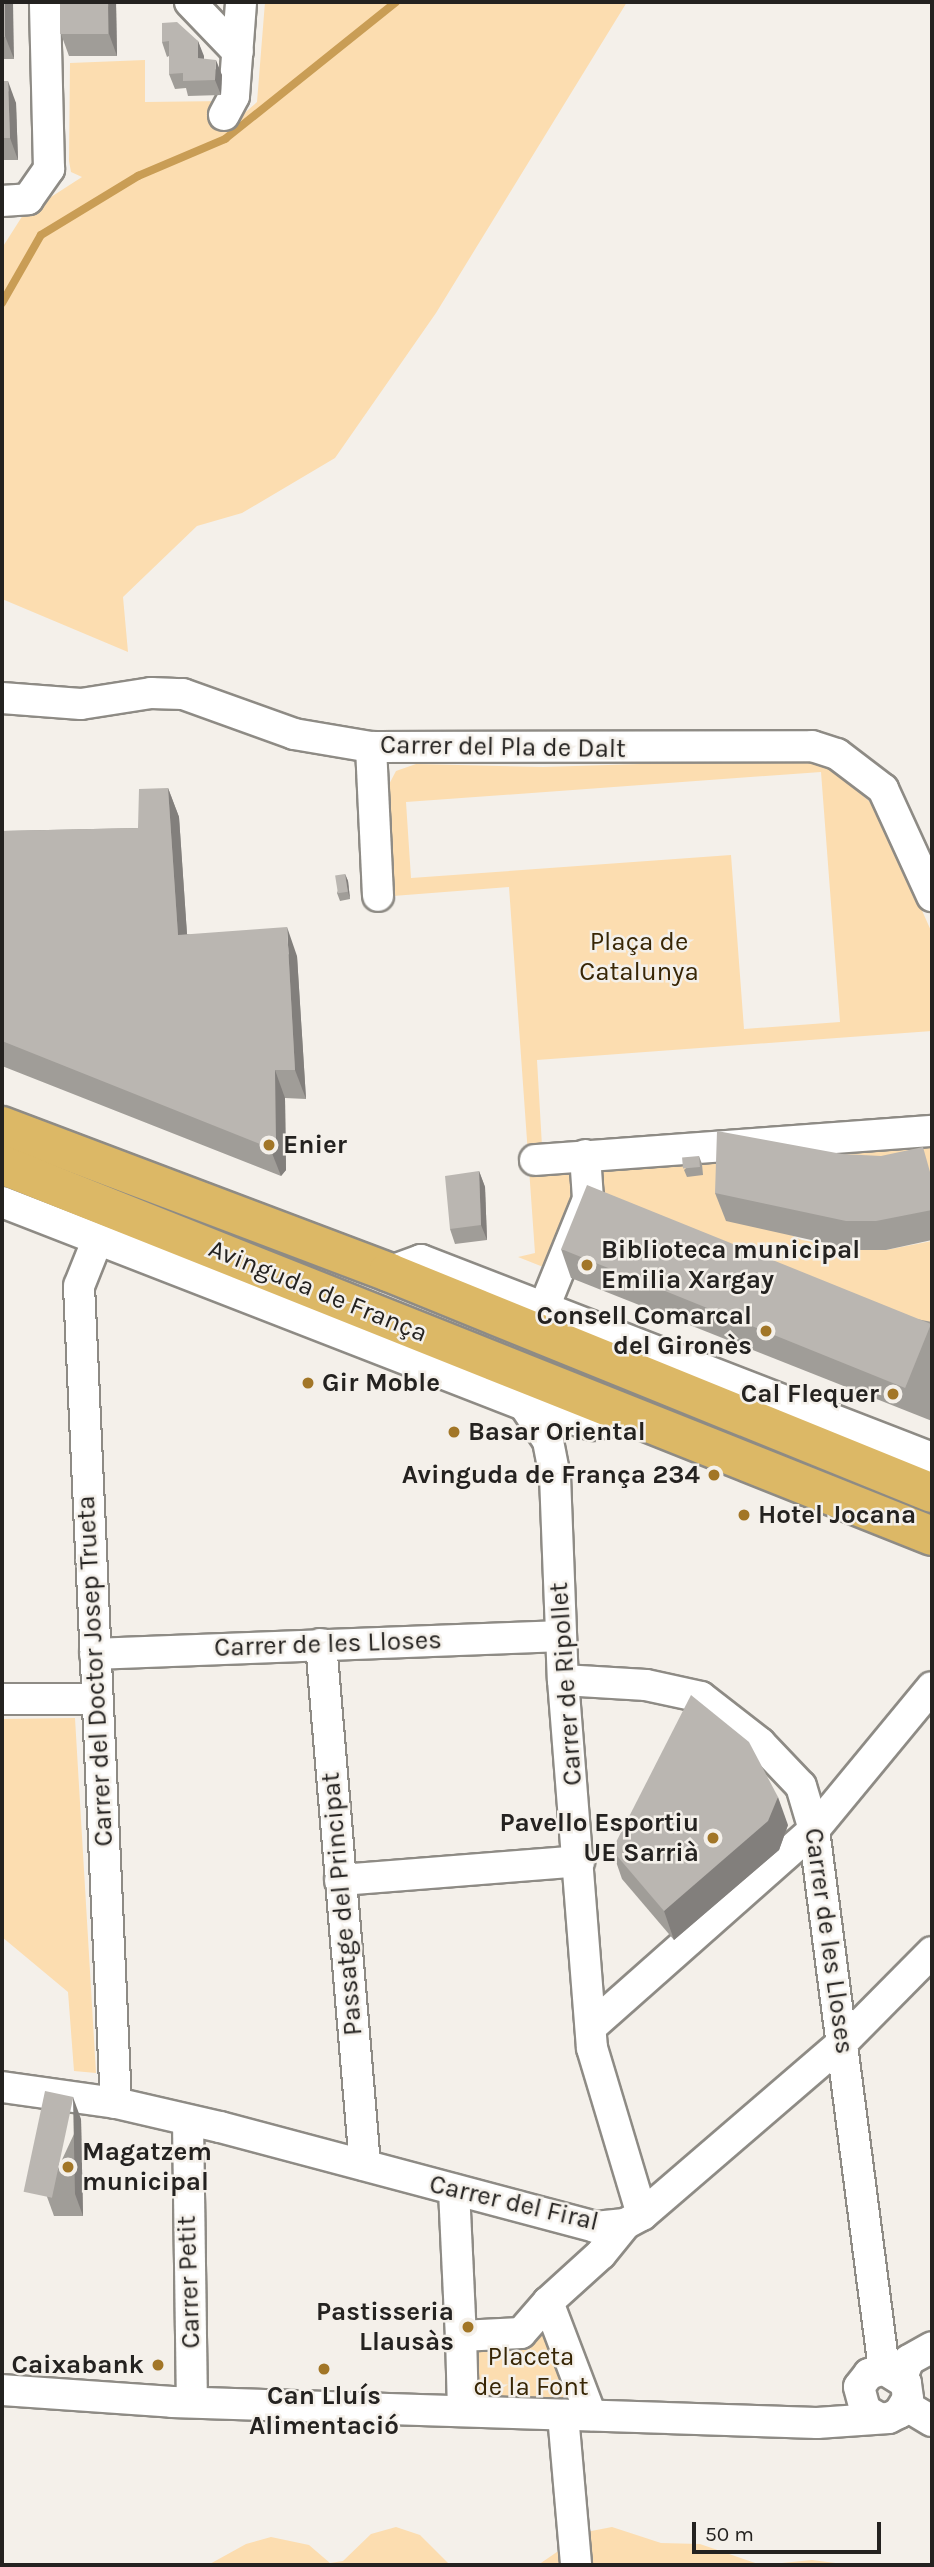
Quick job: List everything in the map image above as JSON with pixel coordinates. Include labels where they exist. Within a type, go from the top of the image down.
[{"type":"main road","name":"Avinguda de França","points":[[6,1135],[388,1272],[932,1493]]},
{"type":"main road","name":"Avinguda de França","points":[[6,1135],[633,1417],[932,1536]]},
{"type":"street","points":[[15,200],[49,169],[45,2]]},
{"type":"street","points":[[190,2],[239,52]]},
{"type":"street","points":[[224,115],[234,96],[242,2]]},
{"type":"street","name":"Carrer del Pla de Dalt","points":[[2,698],[81,704],[151,693],[183,694],[294,734],[371,747],[812,746],[837,754],[883,789],[932,896]]},
{"type":"street","points":[[371,747],[378,896]]},
{"type":"street","points":[[535,1160],[932,1131]]},
{"type":"street","points":[[545,1305],[601,1204],[585,1155]]},
{"type":"street","name":"Avinguda de França","points":[[2,1202],[523,1405],[593,1424],[633,1417]]},
{"type":"street","name":"Carrer del Doctor Josep Trueta","points":[[97,1241],[79,1286],[116,2103]]},
{"type":"street","name":"Avinguda de França","points":[[388,1272],[421,1260],[545,1305],[932,1458]]},
{"type":"street","points":[[739,1382],[761,1424]]},
{"type":"street","name":"Carrer de Ripollet","points":[[523,1405],[548,1441],[555,1476],[561,1636],[592,2048],[633,2220]]},
{"type":"street","name":"Carrer de les Lloses","points":[[95,1654],[561,1636]]},
{"type":"street","name":"Passatge del Principat","points":[[321,1644],[365,2165]]},
{"type":"street","name":"Carrer de les Lloses","points":[[564,1680],[646,1685],[701,1697],[760,1743],[801,1786],[814,1830],[893,2392]]},
{"type":"street","points":[[591,2026],[814,1830],[932,1687]]},
{"type":"street","points":[[2,1699],[96,1699]]},
{"type":"street","points":[[340,1880],[579,1861]]},
{"type":"street","points":[[461,2336],[520,2333],[548,2302],[601,2254],[633,2220],[844,2040],[932,1952]]},
{"type":"street","name":"Carrer del Firal","points":[[2,2087],[116,2103],[365,2165],[595,2227],[633,2220]]},
{"type":"street","name":"Carrer Petit","points":[[188,2121],[192,2402]]},
{"type":"street","points":[[454,2190],[463,2412]]},
{"type":"street","points":[[548,2302],[577,2415],[576,2565]]},
{"type":"street","points":[[2,2390],[192,2402],[817,2423],[893,2392],[909,2360],[932,2347]]},
{"type":"street","points":[[893,2392],[932,2421]]},
{"type":"green space","points":[[265,2],[627,2],[436,313],[335,458],[242,513],[197,526],[123,597],[128,652],[2,599],[2,248],[23,215],[82,177],[71,172],[69,161],[70,63],[145,60],[145,102],[225,101],[224,131],[257,102]]},
{"type":"green space","name":"Plaça de Catalunya","points":[[802,759],[824,763],[876,807],[932,933],[932,1031],[537,1060],[542,1146],[932,1118],[932,1176],[784,1232],[802,1240],[856,1250],[886,1250],[932,1241],[932,1346],[571,1278],[518,1257],[535,1253],[509,887],[393,896],[385,792],[396,771],[416,764],[543,767]],"holes":[[[821,772],[840,1022],[744,1029],[731,855],[411,878],[406,802]]]},
{"type":"green space","points":[[75,1718],[96,2073],[74,2071],[68,1992],[2,1937],[2,1719]]},
{"type":"green space","name":"Placeta de la Font","points":[[548,2302],[591,2415],[463,2411],[461,2336],[520,2333]]},
{"type":"green space","points":[[396,2527],[420,2535],[450,2565],[208,2565],[246,2544],[271,2537],[309,2545],[330,2563],[343,2561],[371,2534]]},
{"type":"green space","points":[[612,2527],[661,2543],[700,2544],[761,2565],[538,2565],[586,2532]]},
{"type":"green space","points":[[812,2560],[851,2565],[761,2565]]},
{"type":"building","points":[[2,2],[5,2],[5,37],[2,37]]},
{"type":"building","points":[[60,2],[108,2],[108,34],[60,34]]},
{"type":"building","points":[[177,22],[198,41],[198,58],[216,60],[215,80],[183,81],[183,73],[169,74],[169,41],[162,42],[162,23]]},
{"type":"building","points":[[2,81],[8,81],[10,138],[2,138]]},
{"type":"building","points":[[168,788],[178,935],[287,927],[295,1070],[275,1070],[276,1141],[270,1148],[2,1041],[2,831],[138,828],[139,789]]},
{"type":"building","points":[[345,874],[348,892],[338,893],[335,876]]},
{"type":"building","points":[[717,1131],[842,1154],[881,1156],[923,1147],[932,1179],[932,1210],[876,1221],[846,1221],[715,1193]]},
{"type":"building","points":[[699,1156],[700,1167],[683,1168],[682,1157]]},
{"type":"building","points":[[479,1171],[481,1225],[450,1229],[445,1176]]},
{"type":"building","points":[[587,1185],[931,1324],[905,1388],[561,1249]]},
{"type":"building","name":"Pavello Esportiu UE Sarrià","points":[[691,1695],[749,1742],[778,1797],[768,1821],[664,1911],[612,1850]]},
{"type":"building","points":[[45,2091],[73,2097],[52,2198],[24,2192]]},
{"type":"waterway","points":[[2,303],[41,235],[138,176],[225,139],[396,2]]},
{"type":"place","name":"Enier","points":[[269,1145]]},
{"type":"place","name":"Biblioteca municipal Emilia Xargay","points":[[587,1265]]},
{"type":"place","name":"Consell Comarcal del Gironès","points":[[766,1331]]},
{"type":"place","name":"Gir Moble","points":[[308,1383]]},
{"type":"place","name":"Cal Flequer","points":[[893,1394]]},
{"type":"place","name":"Basar Oriental","points":[[454,1432]]},
{"type":"place","name":"Avinguda de França 234","points":[[714,1475]]},
{"type":"place","name":"Hotel Jocana","points":[[744,1515]]},
{"type":"place","name":"Pavello Esportiu UE Sarrià","points":[[713,1838]]},
{"type":"place","name":"Magatzem municipal","points":[[68,2167]]},
{"type":"place","name":"Pastisseria Llausàs","points":[[468,2327]]},
{"type":"place","name":"Caixabank","points":[[158,2365]]},
{"type":"place","name":"Can Lluís Alimentació","points":[[324,2369]]}]
